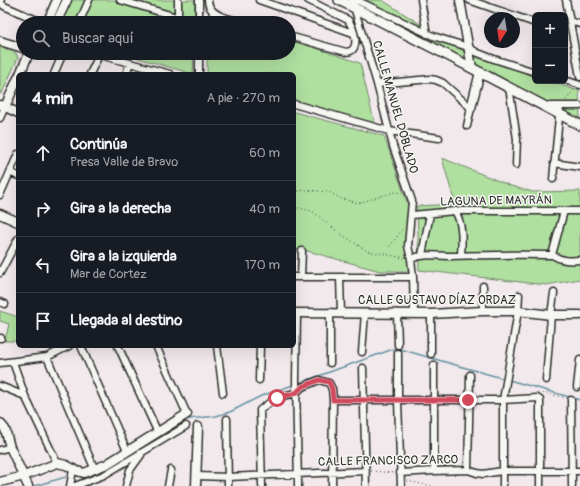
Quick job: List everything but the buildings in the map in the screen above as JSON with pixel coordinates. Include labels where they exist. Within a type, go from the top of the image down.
[{"type":"main road","points":[[340,0],[354,3],[509,88],[543,106],[560,111],[579,123]]},
{"type":"street","points":[[1,0],[4,6],[28,16]]},
{"type":"street","points":[[47,16],[57,0]]},
{"type":"street","points":[[59,16],[67,0]]},
{"type":"street","points":[[83,16],[89,0]]},
{"type":"street","points":[[120,0],[175,16]]},
{"type":"street","points":[[178,0],[178,16]]},
{"type":"street","points":[[199,0],[199,16]]},
{"type":"street","points":[[208,0],[211,10],[222,16]]},
{"type":"street","points":[[259,0],[364,38]]},
{"type":"street","points":[[296,38],[346,52],[350,52],[354,49],[356,44],[348,20],[308,0]]},
{"type":"street","points":[[421,0],[427,34]]},
{"type":"street","points":[[460,0],[468,47],[476,70],[472,108],[467,126]]},
{"type":"street","points":[[469,0],[532,23]]},
{"type":"street","points":[[566,0],[580,77]]},
{"type":"street","points":[[354,3],[427,34],[468,47],[494,60],[532,71]]},
{"type":"street","name":"CALLE MANUEL DOBLADO","points":[[354,3],[393,146],[412,201],[408,246],[413,278],[414,314]]},
{"type":"street","points":[[570,20],[580,24]]},
{"type":"street","points":[[568,35],[573,37]]},
{"type":"street","points":[[0,41],[16,46]]},
{"type":"street","points":[[21,72],[26,60]]},
{"type":"street","points":[[55,72],[60,60]]},
{"type":"street","points":[[91,72],[94,60]]},
{"type":"street","points":[[119,60],[160,72]]},
{"type":"street","points":[[199,60],[199,72]]},
{"type":"street","points":[[127,72],[130,63]]},
{"type":"street","points":[[377,84],[430,79],[436,80],[443,83],[472,108]]},
{"type":"street","points":[[568,81],[578,85]]},
{"type":"street","points":[[0,118],[2,106],[16,82]]},
{"type":"street","points":[[509,88],[517,140],[516,165]]},
{"type":"street","points":[[296,105],[389,131],[439,138]]},
{"type":"street","points":[[2,106],[16,112]]},
{"type":"street","points":[[552,179],[560,111],[580,106]]},
{"type":"street","points":[[0,195],[16,158]]},
{"type":"street","points":[[554,163],[580,167]]},
{"type":"street","points":[[10,172],[16,175]]},
{"type":"street","points":[[455,211],[460,219],[462,237],[461,255]]},
{"type":"street","name":"LAGUNA DE MAYRÁN","points":[[411,218],[455,211],[580,211]]},
{"type":"street","points":[[552,255],[564,211]]},
{"type":"street","points":[[0,214],[16,221]]},
{"type":"street","points":[[422,255],[430,214]]},
{"type":"street","points":[[0,273],[16,243]]},
{"type":"street","points":[[301,277],[302,251]]},
{"type":"street","points":[[411,259],[422,255],[552,255],[558,259],[566,261],[580,260]]},
{"type":"street","points":[[296,277],[413,278]]},
{"type":"street","points":[[340,277],[341,312]]},
{"type":"street","points":[[483,286],[483,311]]},
{"type":"street","points":[[546,380],[554,293]]},
{"type":"street","points":[[503,486],[503,400],[518,311],[519,295]]},
{"type":"street","name":"CALLE GUSTAVO DÍAZ ORDAZ","points":[[296,313],[341,312],[431,314],[483,311],[518,311],[551,315],[580,315]]},
{"type":"street","points":[[330,312],[330,364]]},
{"type":"street","points":[[296,313],[298,486]]},
{"type":"street","points":[[362,352],[365,313]]},
{"type":"street","points":[[397,314],[398,345]]},
{"type":"street","points":[[431,314],[431,354]]},
{"type":"street","points":[[0,364],[47,357],[65,348]]},
{"type":"street","points":[[82,348],[127,451]]},
{"type":"street","points":[[119,348],[158,433]]},
{"type":"street","points":[[0,482],[26,481],[57,463],[66,465],[73,470],[84,473],[95,470],[187,414],[157,348]]},
{"type":"street","points":[[217,348],[223,393]]},
{"type":"street","points":[[259,380],[260,348]]},
{"type":"street","points":[[398,354],[401,483]]},
{"type":"street","points":[[47,357],[95,470]]},
{"type":"street","points":[[577,387],[580,360]]},
{"type":"street","points":[[13,362],[26,396],[57,463]]},
{"type":"street","points":[[434,365],[434,470]]},
{"type":"street","points":[[363,368],[366,486]]},
{"type":"street","points":[[468,470],[468,400],[470,375]]},
{"type":"street","points":[[262,486],[260,410],[277,398],[319,380],[329,382],[332,389],[332,486]]},
{"type":"street","points":[[0,386],[26,396]]},
{"type":"street","points":[[333,400],[503,400],[537,398],[540,400],[540,486]]},
{"type":"street","points":[[570,400],[572,486]]},
{"type":"street","points":[[227,419],[228,486]]},
{"type":"street","points":[[0,423],[5,429],[10,447],[26,481]]},
{"type":"street","points":[[75,486],[104,475],[186,426]]},
{"type":"street","points":[[196,486],[198,427]]},
{"type":"street","points":[[0,450],[10,447]]},
{"type":"street","points":[[126,486],[130,470],[142,453]]},
{"type":"street","points":[[70,486],[73,470]]},
{"type":"street","points":[[168,486],[171,470]]},
{"type":"street","name":"CALLE FRANCISCO ZARCO","points":[[400,473],[434,470],[468,470],[483,474],[502,472],[580,471]]},
{"type":"street","name":"CALLE FRANCISCO ZARCO","points":[[197,476],[228,477],[366,471]]},
{"type":"lane","points":[[211,10],[211,16]]},
{"type":"path","points":[[560,111],[578,85]]},
{"type":"path","points":[[296,192],[305,190],[329,192],[342,199],[359,203],[394,192],[410,194]]},
{"type":"path","points":[[296,207],[312,210],[338,232],[367,251],[397,258],[411,259]]},
{"type":"path","points":[[385,254],[411,218]]},
{"type":"path","points":[[540,400],[544,393],[565,397],[570,400]]},
{"type":"path","name":"CALLE FRANCISCO ZARCO","points":[[366,471],[400,473]]},
{"type":"path","points":[[401,483],[432,486]]},
{"type":"green space","points":[[70,0],[195,0],[195,16],[62,16]]},
{"type":"green space","points":[[359,0],[382,0],[468,54],[532,75],[532,84],[558,84],[579,91],[580,121],[359,8]]},
{"type":"green space","points":[[296,41],[360,63],[375,125],[296,102],[296,72],[207,72],[207,60],[296,60]]},
{"type":"green space","points":[[0,47],[16,53],[17,60],[2,93],[0,94]]},
{"type":"green space","points":[[145,60],[194,60],[193,72],[186,72]]},
{"type":"green space","points":[[296,113],[384,136],[409,208],[411,259],[409,271],[380,271],[300,249],[296,250]]},
{"type":"green space","points":[[442,158],[511,186],[533,192],[580,191],[580,279],[546,285],[419,270],[417,206],[455,204]]},
{"type":"green space","points":[[0,311],[16,316],[16,341],[5,341],[9,324],[0,321]]},
{"type":"waterway","points":[[299,383],[396,348],[505,379]]},
{"type":"waterway","points":[[509,380],[580,400]]},
{"type":"waterway","points":[[189,419],[216,416],[230,412],[261,396],[293,385]]},
{"type":"waterway","points":[[34,486],[66,477]]},
{"type":"route","points":[[277,398],[296,393],[302,387],[319,380],[329,382],[332,389],[333,400],[468,400]]}]
